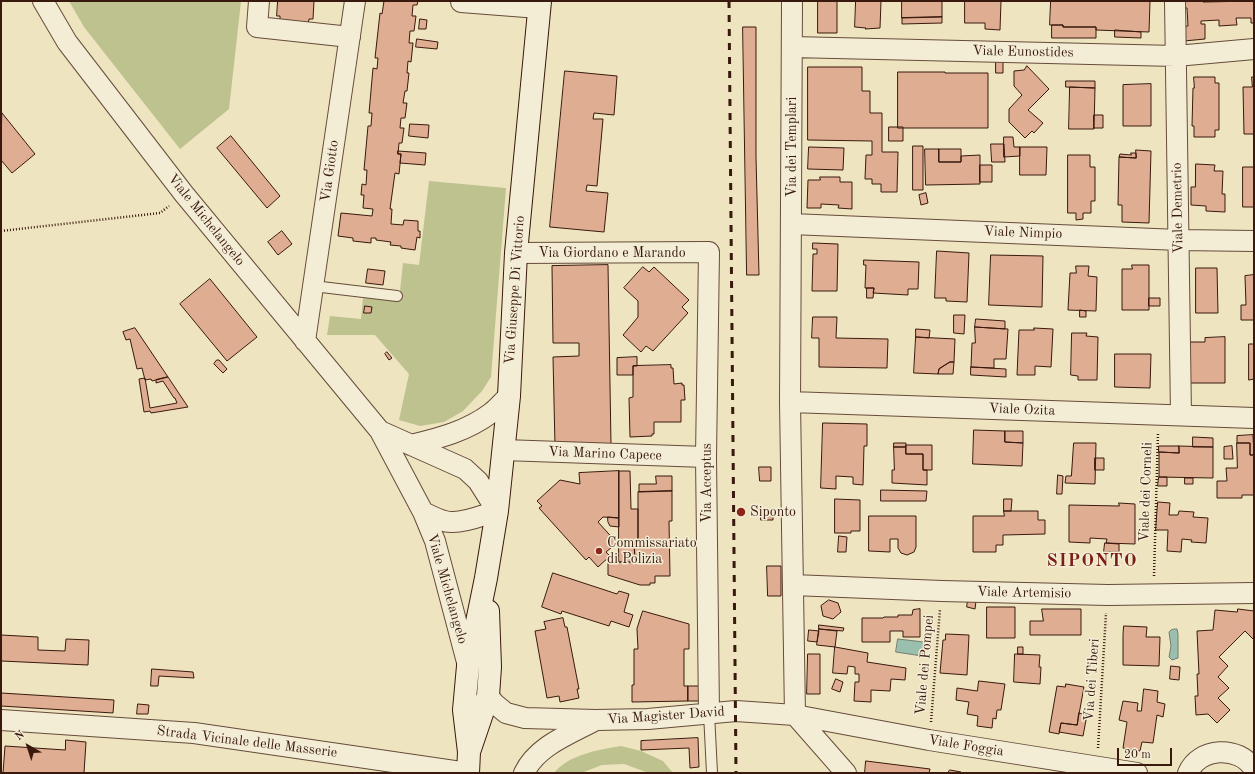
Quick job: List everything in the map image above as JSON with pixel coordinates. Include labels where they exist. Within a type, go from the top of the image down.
[{"type":"main road","name":"Via Giuseppe Di Vittorio","points":[[468,766],[464,710],[468,666],[486,578],[497,511],[509,396],[516,253],[540,5]]},
{"type":"main road","name":"Via Giuseppe Di Vittorio","points":[[468,766],[488,696],[490,667],[486,578]]},
{"type":"street","name":"Viale Michelangelo","points":[[43,1],[67,42],[184,194],[380,431],[424,512],[435,541],[468,666]]},
{"type":"street","points":[[259,1],[257,27],[350,37]]},
{"type":"street","name":"Via Giotto","points":[[305,341],[355,1]]},
{"type":"street","points":[[461,1],[540,5]]},
{"type":"street","name":"Via dei Templari","points":[[792,1],[790,402],[795,715]]},
{"type":"street","name":"Viale Demetrio","points":[[1175,1],[1181,415]]},
{"type":"street","name":"Viale Eunostides","points":[[792,47],[1176,56],[1254,49]]},
{"type":"street","name":"Viale Nimpio","points":[[791,224],[1179,240],[1254,241]]},
{"type":"street","name":"Via Giordano e Marando","points":[[516,253],[709,252]]},
{"type":"street","name":"Via Acceptus","points":[[709,252],[706,457],[709,714]]},
{"type":"street","points":[[411,445],[444,438],[472,425],[491,413],[509,396]]},
{"type":"street","name":"Viale Ozita","points":[[790,402],[1254,418]]},
{"type":"street","name":"Viale Michelangelo","points":[[380,431],[465,469],[478,481],[497,511],[474,518],[452,522],[436,519],[424,512]]},
{"type":"street","name":"Via Marino Capece","points":[[503,450],[706,457]]},
{"type":"street","name":"Viale Artemisio","points":[[793,585],[942,591],[1108,595],[1254,593]]},
{"type":"street","name":"Via Magister David","points":[[488,696],[506,713],[525,718],[596,720],[648,718],[736,711],[795,715]]},
{"type":"street","points":[[795,715],[846,773]]},
{"type":"street","name":"Viale Foggia","points":[[795,715],[929,740],[1137,773]]},
{"type":"street","name":"Strada Vicinale delle Masserie","points":[[1,720],[194,733],[468,766]]},
{"type":"street","name":"Via Magister David","points":[[524,773],[528,766],[545,747],[596,720]]},
{"type":"street","points":[[1188,773],[1197,761],[1208,755],[1220,752],[1250,757]]},
{"type":"lane","points":[[313,286],[397,296]]},
{"type":"lane","points":[[709,714],[712,773]]},
{"type":"path","points":[[1,231],[160,213],[184,194]]},
{"type":"path","name":"Viale dei Corneli","points":[[1153,594],[1159,414]]},
{"type":"path","name":"Viale dei Pompei","points":[[929,740],[942,591]]},
{"type":"path","name":"Via dei Tiberi","points":[[1097,766],[1108,595]]},
{"type":"shaded area","points":[[69,1],[241,1],[229,109],[180,149],[84,27]]},
{"type":"shaded area","points":[[429,181],[506,188],[491,377],[482,391],[463,411],[444,422],[420,426],[399,420],[409,374],[375,335],[327,335],[330,316],[361,319],[363,298],[399,300],[403,263],[419,265]]},
{"type":"shaded area","points":[[1177,629],[1178,634],[1178,658],[1172,660],[1169,657],[1171,646],[1169,632]]},
{"type":"shaded area","points":[[898,639],[924,642],[922,656],[896,652]]},
{"type":"shaded area","points":[[621,746],[641,751],[663,761],[673,773],[649,773],[624,764],[602,765],[581,773],[554,773],[568,761],[576,757],[594,751]]},
{"type":"building","points":[[278,1],[314,1],[313,19],[309,19],[308,24],[280,21],[280,16],[277,16]]},
{"type":"building","points":[[384,1],[418,1],[417,5],[413,5],[412,16],[416,16],[414,31],[410,31],[409,43],[413,43],[411,62],[408,61],[407,73],[409,73],[407,91],[405,91],[403,103],[407,103],[405,118],[401,118],[400,128],[404,128],[402,143],[399,143],[398,154],[401,154],[399,174],[395,173],[390,209],[392,209],[391,224],[403,225],[404,220],[418,221],[420,238],[417,237],[415,250],[390,245],[391,242],[376,240],[376,238],[371,238],[371,243],[353,241],[353,238],[338,236],[341,213],[372,216],[373,209],[363,208],[364,195],[361,195],[362,184],[366,185],[367,170],[364,170],[368,126],[371,126],[372,113],[369,113],[373,68],[377,69],[378,58],[375,58],[380,13],[382,14]]},
{"type":"building","points":[[818,1],[837,1],[837,33],[818,33]]},
{"type":"building","points":[[856,1],[881,1],[880,28],[865,29],[866,28],[855,27]]},
{"type":"building","points":[[902,1],[942,1],[942,17],[902,18]]},
{"type":"building","points":[[965,1],[1001,1],[1000,30],[985,29],[985,23],[965,23]]},
{"type":"building","points":[[1051,1],[1150,1],[1149,32],[1096,30],[1096,27],[1063,27],[1063,25],[1050,25]]},
{"type":"building","points":[[1183,1],[1254,1],[1254,23],[1251,23],[1251,18],[1236,18],[1237,25],[1219,26],[1219,20],[1201,21],[1201,24],[1205,24],[1205,39],[1184,41],[1184,26],[1188,26],[1187,8],[1183,8]]},
{"type":"building","points":[[942,17],[942,23],[902,24],[902,18]]},
{"type":"building","points":[[420,19],[427,20],[426,29],[419,29]]},
{"type":"building","points":[[1052,25],[1063,25],[1063,27],[1096,27],[1096,38],[1052,38]]},
{"type":"building","points":[[743,27],[756,27],[756,157],[759,275],[747,275]]},
{"type":"building","points":[[1115,30],[1141,32],[1141,38],[1115,37]]},
{"type":"building","points":[[417,39],[438,42],[437,49],[416,47]]},
{"type":"building","points":[[996,59],[1003,59],[1003,73],[996,73]]},
{"type":"building","points":[[1027,66],[1049,89],[1028,110],[1043,123],[1034,133],[1032,131],[1025,138],[1009,122],[1009,109],[1022,95],[1014,86],[1014,71],[1024,70]]},
{"type":"building","points":[[808,67],[862,67],[862,91],[870,91],[870,113],[882,113],[882,152],[898,152],[897,192],[881,192],[881,184],[872,184],[872,179],[865,179],[866,155],[872,155],[872,141],[808,140]]},
{"type":"building","points":[[565,71],[617,76],[614,115],[594,113],[593,119],[603,119],[597,186],[587,185],[586,191],[608,193],[604,232],[550,227]]},
{"type":"building","points":[[898,72],[988,73],[988,128],[898,128]]},
{"type":"building","points":[[1194,77],[1215,77],[1215,83],[1219,83],[1219,130],[1215,130],[1215,137],[1194,137],[1194,126],[1192,126]]},
{"type":"building","points":[[1252,77],[1254,77],[1254,134],[1244,134],[1243,87],[1252,87]]},
{"type":"building","points":[[1066,81],[1095,81],[1095,88],[1066,87]]},
{"type":"building","points":[[1151,84],[1151,126],[1123,126],[1123,85]]},
{"type":"building","points":[[1070,87],[1095,88],[1094,129],[1069,129]]},
{"type":"building","points":[[2,113],[35,154],[12,173],[1,160]]},
{"type":"building","points":[[1094,115],[1103,115],[1103,128],[1094,128]]},
{"type":"building","points":[[410,124],[429,125],[428,138],[409,136]]},
{"type":"building","points":[[889,127],[903,127],[903,141],[889,141]]},
{"type":"building","points":[[231,136],[280,196],[267,208],[217,148]]},
{"type":"building","points":[[1004,137],[1013,137],[1014,147],[1020,147],[1020,156],[1004,157]]},
{"type":"building","points":[[991,144],[1004,144],[1005,162],[992,162]]},
{"type":"building","points":[[913,146],[923,146],[923,190],[913,190]]},
{"type":"building","points":[[809,147],[844,148],[843,170],[808,169]]},
{"type":"building","points":[[1020,147],[1047,147],[1046,175],[1020,175]]},
{"type":"building","points":[[925,149],[939,149],[939,162],[961,162],[961,156],[980,155],[980,184],[926,185]]},
{"type":"building","points":[[939,149],[961,149],[961,162],[939,162]]},
{"type":"building","points":[[1136,150],[1151,151],[1149,223],[1122,222],[1122,205],[1118,205],[1119,157],[1136,158]]},
{"type":"building","points":[[398,151],[426,153],[425,165],[400,163],[401,154],[398,154]]},
{"type":"building","points":[[1131,153],[1136,153],[1136,158],[1119,157],[1120,154],[1131,155]]},
{"type":"building","points":[[1068,155],[1090,155],[1090,167],[1095,167],[1095,201],[1091,201],[1091,213],[1083,213],[1083,219],[1076,220],[1076,213],[1068,213]]},
{"type":"building","points":[[1196,164],[1215,165],[1214,171],[1223,171],[1222,194],[1225,194],[1225,212],[1206,211],[1206,206],[1191,205],[1191,187],[1195,187]]},
{"type":"building","points":[[980,165],[992,165],[992,182],[980,182]]},
{"type":"building","points":[[1243,167],[1254,167],[1254,207],[1243,207]]},
{"type":"building","points":[[820,177],[840,177],[840,182],[852,182],[852,209],[838,208],[839,205],[821,204],[821,208],[807,208],[808,180],[820,180]]},
{"type":"building","points":[[926,193],[928,203],[921,205],[919,195]]},
{"type":"building","points":[[282,231],[292,244],[278,255],[268,242]]},
{"type":"building","points":[[813,243],[838,244],[837,291],[812,291],[813,254],[817,254],[817,249],[813,249]]},
{"type":"building","points":[[937,251],[969,253],[967,302],[946,301],[946,298],[935,298]]},
{"type":"building","points":[[991,255],[1043,256],[1042,307],[989,305]]},
{"type":"building","points":[[864,260],[919,262],[918,289],[908,289],[908,295],[873,293],[874,288],[865,288],[866,265],[864,265]]},
{"type":"building","points":[[608,265],[611,445],[555,446],[553,357],[579,356],[579,343],[553,343],[552,266]]},
{"type":"building","points":[[1132,265],[1149,265],[1149,310],[1122,310],[1122,269],[1132,269]]},
{"type":"building","points":[[1076,266],[1089,266],[1088,276],[1097,277],[1096,311],[1068,310],[1070,273],[1076,273]]},
{"type":"building","points":[[643,267],[649,272],[654,267],[689,300],[682,307],[688,313],[653,351],[646,346],[641,352],[623,335],[638,317],[638,301],[624,288]]},
{"type":"building","points":[[1196,268],[1217,268],[1218,313],[1196,313]]},
{"type":"building","points":[[368,269],[385,271],[383,285],[366,283]]},
{"type":"building","points":[[1254,275],[1254,320],[1241,320],[1241,305],[1246,305],[1245,276]]},
{"type":"building","points":[[210,279],[257,337],[227,361],[180,304]]},
{"type":"building","points":[[867,288],[874,288],[873,298],[867,298]]},
{"type":"building","points":[[1149,298],[1160,298],[1160,306],[1149,306]]},
{"type":"building","points":[[365,306],[372,307],[371,313],[364,313]]},
{"type":"building","points":[[1080,310],[1086,311],[1086,317],[1080,317]]},
{"type":"building","points":[[954,315],[965,315],[964,334],[954,333]]},
{"type":"building","points":[[813,317],[837,317],[836,338],[888,339],[887,368],[819,367],[819,338],[812,338]]},
{"type":"building","points":[[976,319],[1005,321],[1005,329],[975,327]]},
{"type":"building","points":[[975,327],[1008,329],[1006,359],[994,359],[994,368],[971,367],[972,343],[975,343]]},
{"type":"building","points":[[135,328],[168,377],[152,381],[151,379],[145,380],[142,368],[137,369],[130,339],[126,340],[123,332]]},
{"type":"building","points":[[1034,328],[1053,329],[1051,367],[1035,366],[1035,375],[1017,375],[1019,330],[1034,330]]},
{"type":"building","points":[[916,329],[930,330],[929,338],[916,337]]},
{"type":"building","points":[[1072,333],[1087,333],[1086,336],[1098,337],[1097,380],[1078,380],[1078,376],[1071,375]]},
{"type":"building","points":[[916,337],[955,339],[954,362],[950,362],[939,369],[938,374],[914,373]]},
{"type":"building","points":[[1225,337],[1225,383],[1189,383],[1189,342],[1205,342],[1205,338]]},
{"type":"building","points":[[1249,344],[1254,344],[1254,379],[1249,380]]},
{"type":"building","points":[[387,352],[392,358],[389,360],[385,354]]},
{"type":"building","points":[[1115,354],[1151,354],[1150,388],[1115,387]]},
{"type":"building","points":[[637,357],[637,366],[633,366],[633,375],[617,375],[617,358]]},
{"type":"building","points":[[217,360],[219,360],[227,369],[223,373],[214,364]]},
{"type":"building","points":[[950,362],[954,362],[953,374],[938,374],[939,369]]},
{"type":"building","points":[[671,365],[671,368],[673,368],[674,384],[682,383],[682,385],[684,385],[685,400],[681,400],[681,422],[654,422],[654,434],[652,434],[652,436],[630,437],[629,398],[633,397],[633,366]]},
{"type":"building","points":[[971,367],[1006,369],[1006,377],[971,375]]},
{"type":"building","points":[[168,377],[188,407],[151,413],[150,411],[144,412],[139,379],[145,378],[150,408],[177,403],[163,381],[156,383],[156,380]]},
{"type":"building","points":[[823,423],[867,424],[867,446],[864,446],[863,485],[853,484],[853,477],[836,476],[836,489],[821,488]]},
{"type":"building","points":[[974,430],[1005,431],[1005,442],[1023,443],[1022,466],[973,464]]},
{"type":"building","points":[[1005,431],[1023,431],[1023,443],[1005,442]]},
{"type":"building","points":[[1253,435],[1254,455],[1250,455],[1250,443],[1237,443],[1237,436]]},
{"type":"building","points":[[1193,437],[1213,438],[1213,447],[1193,447]]},
{"type":"building","points":[[894,443],[906,443],[906,447],[894,447]]},
{"type":"building","points":[[1074,443],[1096,443],[1095,484],[1065,483],[1066,476],[1071,476]]},
{"type":"building","points":[[1237,443],[1250,443],[1250,455],[1254,455],[1254,495],[1242,495],[1242,498],[1217,498],[1217,481],[1227,481],[1226,468],[1237,468]]},
{"type":"building","points":[[906,445],[932,445],[932,470],[923,470],[923,454],[906,454]]},
{"type":"building","points":[[1159,446],[1179,446],[1179,453],[1159,452]]},
{"type":"building","points":[[1179,446],[1213,447],[1213,478],[1159,477],[1159,452],[1179,453]]},
{"type":"building","points":[[1232,446],[1233,459],[1224,459],[1224,447]]},
{"type":"building","points":[[894,447],[906,447],[906,454],[923,454],[923,470],[927,470],[927,485],[892,483],[892,470],[894,470]]},
{"type":"building","points":[[1095,458],[1104,458],[1104,470],[1095,470]]},
{"type":"building","points":[[759,467],[771,467],[771,481],[760,481]]},
{"type":"building","points":[[619,471],[630,471],[631,509],[638,509],[638,542],[634,542],[635,562],[619,562]]},
{"type":"building","points":[[619,471],[619,518],[603,517],[598,522],[617,543],[606,552],[610,556],[598,567],[589,557],[586,560],[539,508],[542,506],[537,501],[560,480],[580,484],[579,473]]},
{"type":"building","points":[[1058,475],[1063,476],[1062,494],[1057,494]]},
{"type":"building","points":[[656,476],[672,476],[672,491],[639,492],[639,484],[656,484]]},
{"type":"building","points":[[1159,477],[1167,477],[1167,486],[1158,486]]},
{"type":"building","points":[[1185,478],[1193,478],[1193,484],[1185,484]]},
{"type":"building","points":[[881,490],[927,491],[926,501],[881,501]]},
{"type":"building","points":[[672,491],[672,521],[669,521],[670,576],[655,576],[655,583],[650,583],[650,585],[640,585],[608,575],[608,562],[635,562],[634,542],[638,542],[638,492]]},
{"type":"building","points":[[835,499],[860,500],[860,531],[851,531],[851,533],[835,533]]},
{"type":"building","points":[[1004,499],[1012,499],[1011,511],[1004,511]]},
{"type":"building","points":[[1158,502],[1170,503],[1169,515],[1178,515],[1179,511],[1194,512],[1193,517],[1208,518],[1206,543],[1191,542],[1192,540],[1182,539],[1181,552],[1167,551],[1168,530],[1156,530]]},
{"type":"building","points":[[1119,503],[1135,504],[1135,544],[1106,543],[1107,539],[1090,538],[1090,543],[1069,542],[1069,505],[1119,506]]},
{"type":"building","points":[[761,510],[773,510],[773,520],[761,520]]},
{"type":"building","points":[[1004,511],[1038,511],[1038,520],[1045,520],[1045,534],[1003,535],[1003,545],[996,545],[996,552],[973,552],[973,516],[1004,516]]},
{"type":"building","points":[[869,516],[916,516],[916,547],[914,552],[907,555],[901,553],[898,548],[898,539],[890,539],[890,552],[869,551]]},
{"type":"building","points":[[608,517],[619,518],[619,527],[610,526]]},
{"type":"building","points":[[839,536],[847,537],[846,552],[838,552]]},
{"type":"building","points":[[1105,543],[1119,544],[1119,552],[1104,552]]},
{"type":"building","points":[[767,566],[781,566],[781,596],[768,596]]},
{"type":"building","points":[[553,573],[617,594],[619,591],[629,594],[624,612],[633,615],[629,627],[611,621],[609,626],[562,611],[561,614],[542,607]]},
{"type":"building","points":[[829,600],[838,603],[841,612],[833,619],[823,616],[821,606]]},
{"type":"building","points":[[968,600],[976,601],[975,609],[967,607]]},
{"type":"building","points":[[987,607],[1015,607],[1015,638],[987,638]]},
{"type":"building","points":[[920,609],[920,637],[903,637],[903,631],[890,631],[890,642],[862,642],[862,618],[883,618],[898,617],[898,615],[912,615],[913,610]]},
{"type":"building","points":[[1042,609],[1081,609],[1081,635],[1030,635],[1030,621],[1043,621]]},
{"type":"building","points":[[1238,609],[1254,611],[1254,640],[1245,631],[1219,657],[1228,666],[1218,677],[1229,688],[1218,698],[1230,710],[1217,723],[1208,714],[1196,715],[1195,696],[1198,696],[1197,674],[1199,674],[1197,631],[1213,630],[1215,610],[1237,612]]},
{"type":"building","points":[[643,611],[689,624],[689,649],[684,649],[684,686],[688,686],[688,701],[632,702],[632,685],[634,685],[634,649],[638,649],[637,629]]},
{"type":"building","points":[[563,618],[565,627],[567,627],[579,689],[577,689],[579,698],[560,702],[559,696],[547,698],[535,631],[546,629],[544,622]]},
{"type":"building","points":[[819,625],[844,628],[843,631],[819,629]]},
{"type":"building","points":[[1124,626],[1147,627],[1146,637],[1160,637],[1159,666],[1123,665]]},
{"type":"building","points":[[819,629],[837,631],[835,647],[817,645]]},
{"type":"building","points":[[809,630],[819,631],[817,642],[808,641]]},
{"type":"building","points":[[946,634],[969,635],[967,675],[940,673],[943,640],[945,640]]},
{"type":"building","points":[[1,635],[38,637],[38,650],[65,651],[66,639],[89,640],[88,665],[1,661]]},
{"type":"building","points":[[835,647],[868,653],[867,662],[906,668],[905,680],[891,679],[890,691],[871,690],[871,702],[854,701],[855,682],[859,682],[859,674],[855,674],[855,667],[848,666],[847,674],[833,673]]},
{"type":"building","points":[[1018,647],[1023,647],[1023,654],[1018,654]]},
{"type":"building","points":[[808,654],[820,654],[820,694],[807,694]]},
{"type":"building","points":[[1015,654],[1040,655],[1040,684],[1014,682]]},
{"type":"building","points":[[1171,666],[1180,667],[1179,680],[1170,679]]},
{"type":"building","points":[[152,669],[193,672],[194,678],[159,676],[158,686],[151,686]]},
{"type":"building","points":[[836,679],[843,682],[840,692],[832,689]]},
{"type":"building","points":[[979,681],[1005,684],[1001,710],[997,710],[996,719],[993,718],[992,728],[977,726],[978,716],[967,714],[969,702],[956,700],[957,688],[977,691]]},
{"type":"building","points":[[1066,684],[1084,687],[1077,725],[1061,723],[1059,734],[1049,732],[1057,686],[1065,687]]},
{"type":"building","points":[[688,686],[701,686],[702,701],[688,701]]},
{"type":"building","points":[[1144,689],[1158,691],[1157,702],[1165,704],[1163,717],[1157,715],[1153,743],[1142,742],[1140,751],[1123,748],[1127,722],[1119,720],[1123,701],[1138,703],[1137,711],[1141,711]]},
{"type":"building","points":[[1,693],[114,700],[113,713],[1,706]]},
{"type":"building","points":[[138,704],[149,705],[148,714],[137,714]]},
{"type":"building","points":[[1079,713],[1087,715],[1083,736],[1059,732],[1061,723],[1077,725]]},
{"type":"building","points":[[698,738],[699,767],[690,768],[689,748],[641,750],[641,741]]},
{"type":"building","points":[[66,740],[86,742],[84,773],[3,773],[5,746],[65,750]]},
{"type":"building","points":[[866,761],[930,769],[929,773],[865,773]]},
{"type":"building","points":[[950,770],[961,772],[962,773],[948,773]]},
{"type":"railway","points":[[729,1],[736,773]]},
{"type":"place","name":"Siponto","points":[[741,512]]},
{"type":"place","name":"Commissariato di Polizia","points":[[599,551]]},
{"type":"district","name":"SIPONTO","points":[[1092,561]]}]
